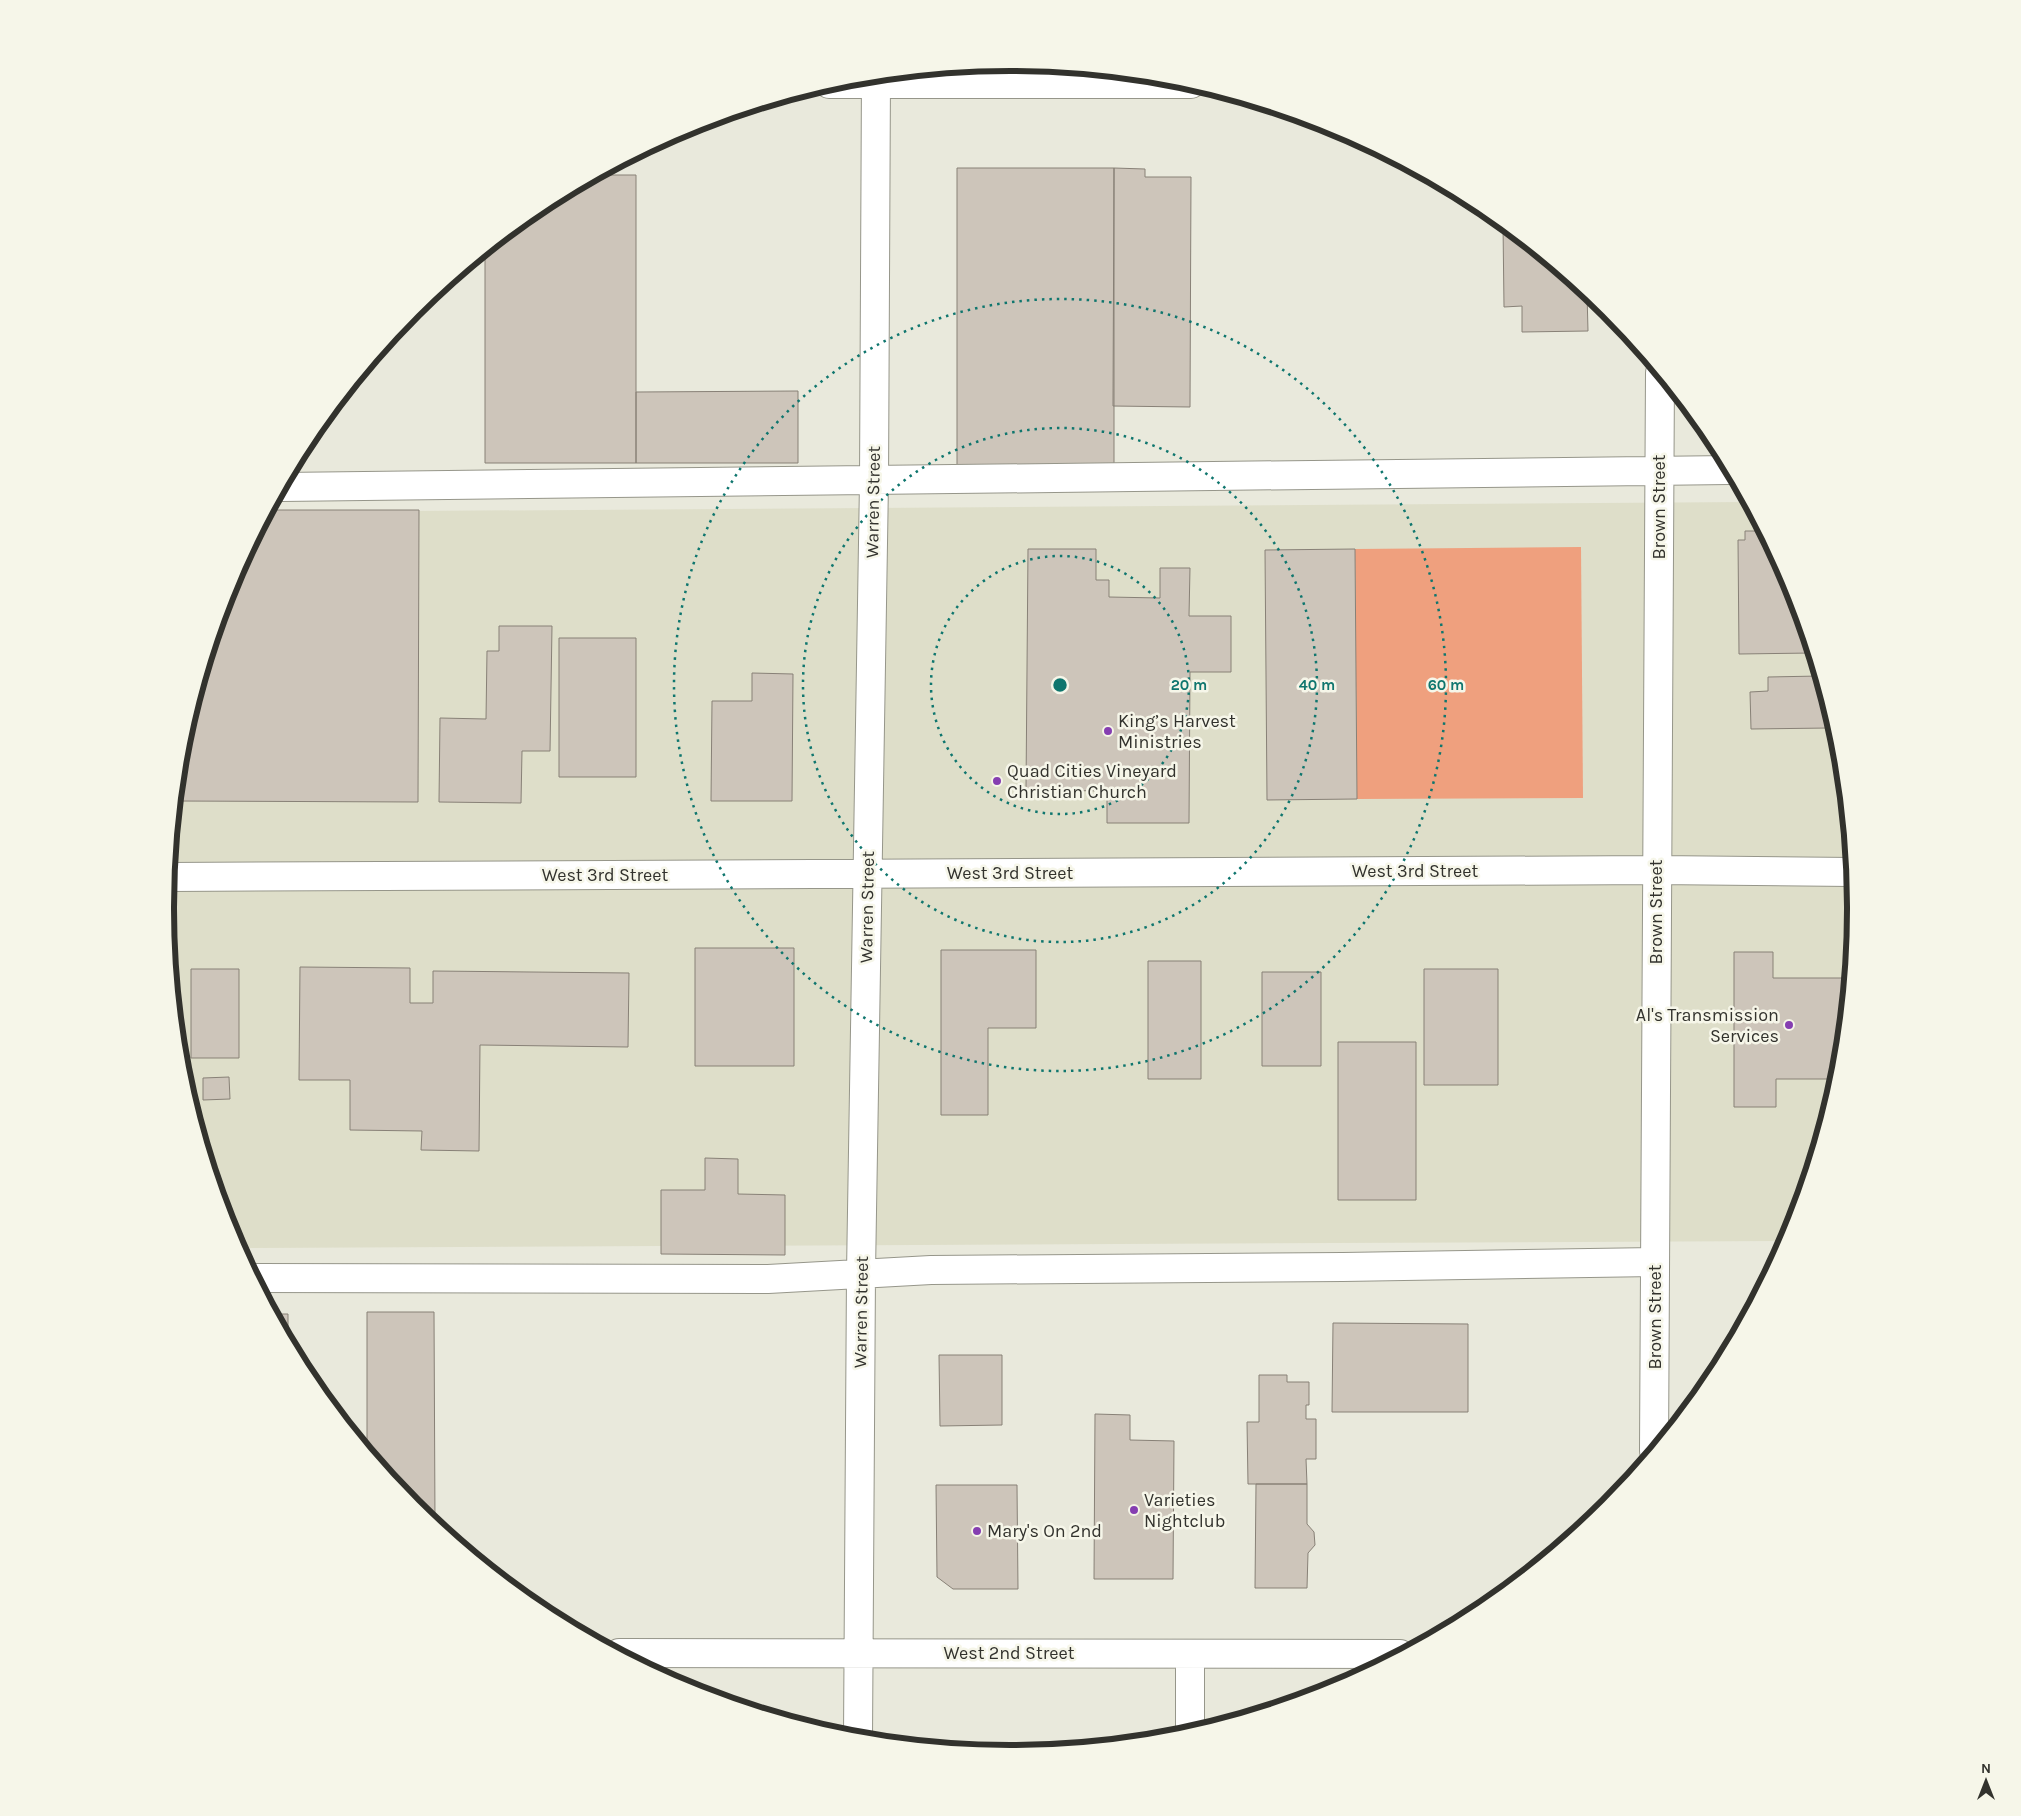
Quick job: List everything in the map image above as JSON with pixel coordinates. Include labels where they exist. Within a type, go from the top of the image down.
[{"type":"street","points":[[888,80],[1153,84]]},
{"type":"street","name":"Warren Street","points":[[858,1731],[861,1273],[874,482],[876,82]]},
{"type":"street","name":"Brown Street","points":[[1654,1442],[1660,381]]},
{"type":"street","points":[[288,487],[874,482],[1723,470]]},
{"type":"street","name":"West 3rd Street","points":[[175,878],[1656,870],[1846,872]]},
{"type":"street","points":[[260,1278],[768,1279],[931,1270],[1343,1267],[1655,1262]]},
{"type":"street","name":"West 2nd Street","points":[[630,1653],[1389,1654]]},
{"type":"street","points":[[1190,1654],[1190,1725]]},
{"type":"shaded area","points":[[1742,502],[1761,538],[1784,588],[1803,639],[1819,691],[1840,799],[1845,853],[1847,908],[1845,963],[1840,1017],[1831,1071],[1819,1125],[1803,1177],[1778,1241],[246,1248],[218,1177],[202,1125],[190,1071],[181,1017],[176,963],[174,908],[176,853],[181,799],[202,691],[250,559],[274,512]]},
{"type":"shaded area","points":[[1581,547],[1583,798],[1357,799],[1355,549]]},
{"type":"building","points":[[957,168],[1114,168],[1114,467],[957,467]]},
{"type":"building","points":[[1114,168],[1145,169],[1145,177],[1191,177],[1190,407],[1113,406]]},
{"type":"building","points":[[607,175],[636,175],[636,463],[485,463],[485,257],[546,212],[592,183]]},
{"type":"building","points":[[1503,232],[1562,279],[1587,302],[1588,331],[1522,332],[1522,306],[1504,307]]},
{"type":"building","points":[[798,391],[798,463],[636,463],[636,392]]},
{"type":"building","points":[[275,510],[419,510],[418,802],[181,801],[190,745],[202,691],[218,639],[237,588]]},
{"type":"building","points":[[1745,531],[1757,531],[1784,588],[1807,653],[1739,654],[1738,540],[1745,540]]},
{"type":"building","name":"King’s Harvest Ministries","points":[[1028,549],[1096,549],[1096,580],[1109,580],[1109,597],[1160,598],[1160,568],[1190,568],[1189,616],[1231,616],[1231,672],[1190,672],[1189,823],[1107,823],[1107,791],[1026,790]]},
{"type":"building","points":[[1355,549],[1357,799],[1267,800],[1265,550]]},
{"type":"building","points":[[499,626],[552,626],[550,751],[522,751],[521,803],[439,802],[440,718],[486,719],[487,651],[499,651]]},
{"type":"building","points":[[559,638],[636,638],[636,777],[559,777]]},
{"type":"building","points":[[752,673],[793,674],[792,801],[711,801],[712,701],[752,701]]},
{"type":"building","points":[[1814,676],[1827,728],[1751,729],[1750,692],[1768,691],[1768,677]]},
{"type":"building","points":[[695,948],[794,948],[794,1066],[695,1066]]},
{"type":"building","points":[[941,950],[1036,950],[1036,1028],[988,1028],[988,1115],[941,1115]]},
{"type":"building","name":"Al's Transmission Services","points":[[1734,952],[1773,952],[1773,978],[1844,978],[1840,1017],[1829,1079],[1776,1079],[1776,1107],[1734,1107]]},
{"type":"building","points":[[1148,961],[1201,961],[1201,1079],[1148,1079]]},
{"type":"building","points":[[300,967],[410,968],[410,1003],[433,1003],[433,971],[629,973],[628,1047],[480,1045],[479,1151],[421,1150],[422,1131],[350,1130],[350,1080],[299,1080]]},
{"type":"building","points":[[191,969],[239,969],[239,1058],[191,1058]]},
{"type":"building","points":[[1424,969],[1498,969],[1498,1085],[1424,1085]]},
{"type":"building","points":[[1262,972],[1321,972],[1321,1066],[1262,1066]]},
{"type":"building","points":[[1338,1042],[1416,1042],[1416,1200],[1338,1200]]},
{"type":"building","points":[[229,1077],[230,1099],[203,1100],[203,1078]]},
{"type":"building","points":[[705,1158],[738,1159],[738,1194],[785,1195],[785,1255],[661,1254],[661,1190],[705,1190]]},
{"type":"building","points":[[367,1312],[434,1312],[435,1515],[381,1460],[367,1442]]},
{"type":"building","points":[[280,1314],[288,1314],[288,1329]]},
{"type":"building","points":[[1333,1323],[1468,1324],[1468,1412],[1332,1412]]},
{"type":"building","points":[[939,1355],[1002,1355],[1002,1425],[940,1426]]},
{"type":"building","points":[[1259,1375],[1287,1375],[1287,1382],[1309,1382],[1309,1405],[1306,1405],[1306,1419],[1316,1419],[1316,1459],[1306,1459],[1307,1484],[1248,1484],[1247,1422],[1259,1422]]},
{"type":"building","name":"Varieties Nightclub","points":[[1095,1414],[1130,1415],[1130,1440],[1174,1441],[1173,1579],[1094,1579]]},
{"type":"building","points":[[1256,1484],[1307,1484],[1307,1524],[1314,1532],[1315,1545],[1308,1553],[1307,1588],[1255,1588]]},
{"type":"building","name":"Mary's On 2nd","points":[[936,1485],[1017,1485],[1018,1589],[953,1589],[937,1577]]},
{"type":"place","name":"King’s Harvest Ministries","points":[[1108,731]]},
{"type":"place","name":"Quad Cities Vineyard Christian Church","points":[[997,781]]},
{"type":"place","name":"Al's Transmission Services","points":[[1789,1025]]},
{"type":"place","name":"Varieties Nightclub","points":[[1134,1510]]},
{"type":"place","name":"Mary's On 2nd","points":[[977,1531]]}]
